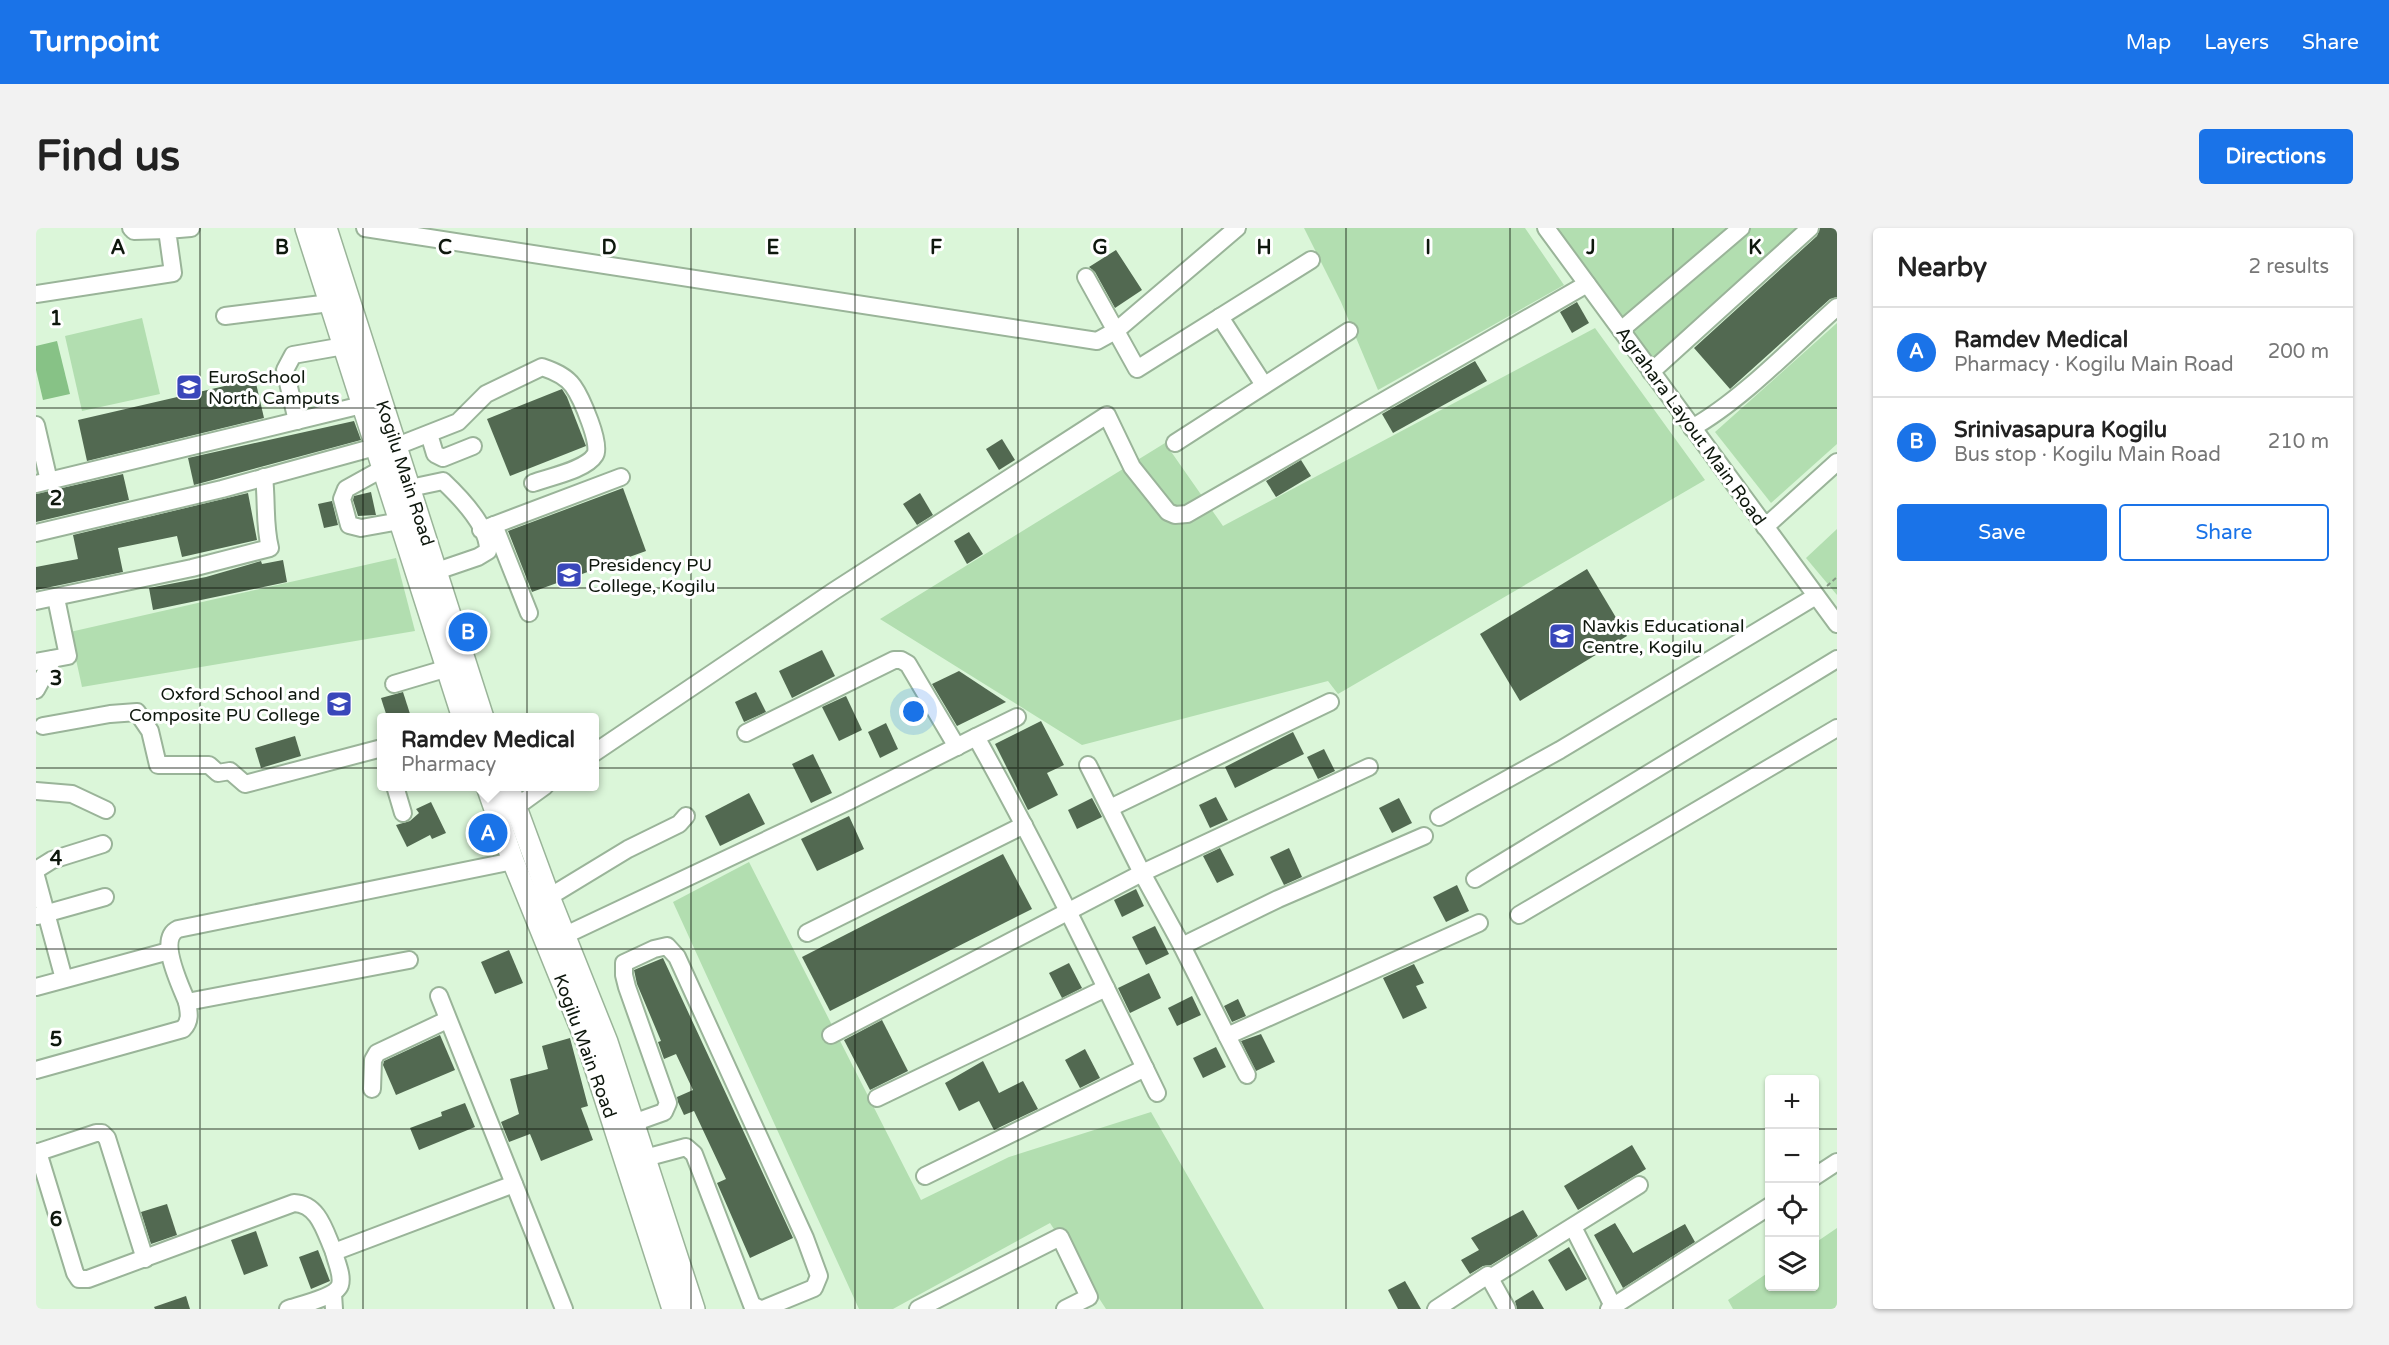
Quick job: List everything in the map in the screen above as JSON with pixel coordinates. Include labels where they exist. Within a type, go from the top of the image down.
[{"type":"main road","name":"Kogilu Main Road","points":[[306,228],[462,713]]},
{"type":"main road","name":"Kogilu Main Road","points":[[326,228],[482,713]]},
{"type":"main road","name":"Kogilu Main Road","points":[[489,791],[513,861],[556,939],[607,1042],[694,1309]]},
{"type":"main road","name":"Kogilu Main Road","points":[[510,791],[549,897],[556,939],[673,1309]]},
{"type":"street","points":[[131,228],[134,231],[192,228]]},
{"type":"street","points":[[364,228],[1097,341],[1117,330],[1237,228]]},
{"type":"street","name":"Agrahara Layout Main Road","points":[[1546,228],[1835,619]]},
{"type":"street","points":[[1621,330],[1727,234],[1741,228]]},
{"type":"street","points":[[1651,372],[1810,228]]},
{"type":"street","points":[[36,294],[173,273],[167,230]]},
{"type":"street","points":[[1086,277],[1137,369],[1311,260]]},
{"type":"street","points":[[599,750],[834,591],[1107,415],[1132,466],[1168,512],[1175,515],[1187,514],[1587,284]]},
{"type":"street","points":[[225,316],[330,303]]},
{"type":"street","points":[[1692,428],[1707,420],[1737,396],[1837,307]]},
{"type":"street","points":[[1220,317],[1264,385]]},
{"type":"street","points":[[1175,443],[1349,331]]},
{"type":"street","points":[[297,421],[285,370],[293,355],[344,346]]},
{"type":"street","points":[[397,446],[458,422],[486,394],[542,367],[559,374],[573,387],[596,439],[598,449],[586,465],[533,483]]},
{"type":"street","points":[[36,425],[43,483],[362,405]]},
{"type":"street","points":[[429,434],[435,454],[443,458],[473,446]]},
{"type":"street","points":[[36,533],[375,447]]},
{"type":"street","points":[[1765,527],[1837,462]]},
{"type":"street","points":[[382,469],[346,489],[342,499],[349,525],[361,528],[400,521]]},
{"type":"street","points":[[36,601],[192,568],[270,548],[264,527],[266,495],[264,477]]},
{"type":"street","points":[[488,528],[621,477]]},
{"type":"street","points":[[410,488],[443,481],[470,508],[488,528],[530,613]]},
{"type":"street","points":[[437,571],[478,557],[488,551],[488,528]]},
{"type":"street","points":[[1439,817],[1560,750],[1816,596]]},
{"type":"street","points":[[36,690],[44,661],[68,656],[56,598]]},
{"type":"street","points":[[1475,879],[1837,659]]},
{"type":"street","points":[[746,733],[894,660],[901,660],[908,664],[957,747]]},
{"type":"street","points":[[394,684],[448,668]]},
{"type":"street","points":[[1110,808],[1330,702]]},
{"type":"street","points":[[44,726],[110,714],[137,712],[150,731],[158,765],[209,765],[218,773],[230,771],[244,784],[377,749]]},
{"type":"street","points":[[556,939],[1017,717]]},
{"type":"street","points":[[1519,915],[1837,728]]},
{"type":"street","points":[[976,737],[1068,911],[1157,1093]]},
{"type":"street","points":[[1088,765],[1247,1075]]},
{"type":"street","points":[[831,1035],[1142,873],[1369,767]]},
{"type":"street","points":[[36,791],[72,794],[106,810]]},
{"type":"street","points":[[396,791],[403,813]]},
{"type":"street","points":[[516,807],[538,791]]},
{"type":"street","points":[[549,897],[628,849],[679,824],[686,816]]},
{"type":"street","points":[[807,933],[1024,825]]},
{"type":"street","points":[[1182,946],[1278,899],[1424,836]]},
{"type":"street","points":[[36,870],[52,860],[103,844]]},
{"type":"street","points":[[36,1070],[183,1029],[189,1016],[187,1002],[169,951],[169,938],[172,932],[178,929],[513,861]]},
{"type":"street","points":[[36,876],[41,915],[64,979]]},
{"type":"street","points":[[41,915],[105,897]]},
{"type":"street","points":[[1227,1036],[1479,923]]},
{"type":"street","points":[[633,1123],[664,1112],[668,1103],[627,987],[624,963],[654,949],[667,946],[677,957],[805,1238],[819,1276],[814,1288],[761,1309],[752,1305],[694,1154],[686,1147],[645,1158]]},
{"type":"street","points":[[36,987],[169,951]]},
{"type":"street","points":[[187,1002],[410,960]]},
{"type":"street","points":[[877,1098],[1106,988]]},
{"type":"street","points":[[439,996],[564,1309]]},
{"type":"street","points":[[372,1089],[373,1060],[377,1053],[447,1020]]},
{"type":"street","points":[[925,1176],[1145,1068]]},
{"type":"street","points":[[145,1259],[107,1138],[102,1133],[37,1153],[75,1274],[79,1279],[88,1280],[145,1259],[294,1203],[302,1203],[316,1213],[334,1252],[341,1276],[340,1286],[334,1301],[288,1309]]},
{"type":"street","points":[[1819,1174],[1837,1162]]},
{"type":"street","points":[[334,1252],[513,1184]]},
{"type":"street","points":[[1490,1278],[1639,1185]]},
{"type":"street","points":[[1573,1227],[1611,1308],[1765,1209]]},
{"type":"street","points":[[918,1309],[1060,1237],[1089,1297],[1065,1309]]},
{"type":"street","points":[[1436,1309],[1488,1275],[1507,1309]]},
{"type":"shaded area","points":[[1304,228],[1525,228],[1564,285],[1378,390],[1341,302]]},
{"type":"shaded area","points":[[1557,228],[1799,228],[1653,361]]},
{"type":"shaded area","points":[[142,318],[160,394],[82,411],[65,336]]},
{"type":"shaded area","points":[[1837,323],[1837,444],[1771,503],[1715,432]]},
{"type":"shaded area","points":[[1595,328],[1705,480],[1338,694],[1328,681],[1082,745],[880,619],[1165,443],[1223,526]]},
{"type":"shaded area","points":[[57,341],[70,394],[43,400],[36,370],[36,346]]},
{"type":"shaded area","points":[[1837,529],[1837,595],[1806,558]]},
{"type":"shaded area","points":[[396,558],[415,631],[82,687],[70,632]]},
{"type":"shaded area","points":[[749,862],[921,1200],[1009,1157],[1151,1112],[1264,1309],[1106,1309],[1050,1223],[893,1309],[859,1309],[673,902]]},
{"type":"shaded area","points":[[1837,1228],[1837,1309],[1733,1309],[1728,1300],[1765,1275],[1765,1291],[1819,1291],[1819,1240]]},
{"type":"building","points":[[1820,228],[1837,228],[1837,297],[1830,299],[1730,389],[1694,348],[1817,236]]},
{"type":"building","points":[[1116,250],[1142,290],[1115,308],[1095,272],[1089,267]]},
{"type":"building","points":[[1577,302],[1589,323],[1572,333],[1560,312]]},
{"type":"building","points":[[1475,361],[1487,381],[1393,433],[1382,414]]},
{"type":"building","points":[[255,379],[264,418],[87,461],[78,420]]},
{"type":"building","points":[[562,389],[586,446],[510,476],[487,419]]},
{"type":"building","points":[[354,421],[361,440],[194,485],[188,458]]},
{"type":"building","points":[[1002,439],[1015,460],[999,470],[986,449]]},
{"type":"building","points":[[1301,460],[1311,476],[1276,497],[1266,481]]},
{"type":"building","points":[[123,474],[129,500],[36,522],[36,494]]},
{"type":"building","points":[[623,488],[646,551],[532,592],[508,531]]},
{"type":"building","points":[[371,492],[376,515],[358,516],[354,496]]},
{"type":"building","points":[[248,493],[257,540],[182,557],[177,536],[118,548],[123,572],[36,590],[36,567],[78,559],[73,535]]},
{"type":"building","points":[[920,493],[933,515],[917,525],[903,504]]},
{"type":"building","points":[[332,501],[338,525],[324,528],[318,504]]},
{"type":"building","points":[[969,532],[983,554],[967,564],[954,541]]},
{"type":"building","points":[[283,560],[287,582],[153,610],[149,588],[206,577],[261,561],[262,564]]},
{"type":"building","points":[[1587,569],[1627,636],[1520,701],[1480,634]]},
{"type":"building","points":[[822,650],[835,676],[792,698],[779,671]]},
{"type":"building","points":[[959,671],[1006,702],[957,726],[932,684]]},
{"type":"building","points":[[403,692],[410,713],[386,713],[381,698]]},
{"type":"building","points":[[756,692],[766,712],[744,722],[735,702]]},
{"type":"building","points":[[846,696],[862,730],[839,741],[822,707]]},
{"type":"building","points":[[1041,721],[1064,765],[1047,773],[1058,795],[1028,810],[995,744]]},
{"type":"building","points":[[886,723],[898,749],[880,758],[868,732]]},
{"type":"building","points":[[1293,732],[1304,754],[1235,788],[1225,767]]},
{"type":"building","points":[[295,736],[301,756],[261,768],[255,748]]},
{"type":"building","points":[[1324,749],[1335,771],[1318,779],[1307,757]]},
{"type":"building","points":[[813,754],[832,793],[811,803],[792,764]]},
{"type":"building","points":[[749,793],[765,824],[720,846],[705,816]]},
{"type":"building","points":[[1216,797],[1228,820],[1210,828],[1199,805]]},
{"type":"building","points":[[1092,798],[1102,817],[1077,829],[1068,810]]},
{"type":"building","points":[[1399,798],[1412,823],[1392,833],[1379,808]]},
{"type":"building","points":[[431,802],[446,833],[432,839],[430,835],[407,847],[396,825],[410,821],[419,813],[416,809]]},
{"type":"building","points":[[849,816],[864,849],[817,871],[801,839]]},
{"type":"building","points":[[1220,848],[1234,875],[1217,883],[1203,856]]},
{"type":"building","points":[[1289,848],[1302,877],[1284,885],[1270,857]]},
{"type":"building","points":[[1003,854],[1032,909],[830,1011],[802,957]]},
{"type":"building","points":[[1457,885],[1469,911],[1446,922],[1433,897]]},
{"type":"building","points":[[1136,889],[1144,906],[1122,917],[1114,900]]},
{"type":"building","points":[[1155,926],[1169,954],[1146,965],[1132,937]]},
{"type":"building","points":[[509,950],[523,983],[495,994],[481,962]]},
{"type":"building","points":[[663,958],[793,1238],[750,1258],[717,1183],[726,1179],[694,1111],[684,1115],[678,1102],[677,1097],[693,1090],[676,1054],[664,1059],[658,1042],[661,1041],[637,984],[634,970]]},
{"type":"building","points":[[1069,963],[1082,988],[1062,998],[1049,973]]},
{"type":"building","points":[[1414,964],[1424,983],[1416,986],[1427,1008],[1403,1019],[1383,978]]},
{"type":"building","points":[[1149,973],[1161,998],[1130,1013],[1118,988]]},
{"type":"building","points":[[1192,996],[1201,1015],[1177,1026],[1168,1008]]},
{"type":"building","points":[[1238,999],[1246,1016],[1232,1022],[1224,1006]]},
{"type":"building","points":[[882,1020],[908,1071],[870,1090],[844,1040]]},
{"type":"building","points":[[1261,1034],[1275,1062],[1256,1071],[1241,1041]]},
{"type":"building","points":[[440,1035],[455,1070],[396,1095],[383,1065],[384,1061]]},
{"type":"building","points":[[570,1038],[588,1106],[581,1108],[593,1140],[541,1161],[530,1134],[509,1142],[501,1122],[519,1114],[510,1079],[548,1069],[542,1046]]},
{"type":"building","points":[[1216,1047],[1226,1067],[1203,1078],[1193,1058]]},
{"type":"building","points":[[1085,1049],[1100,1078],[1080,1088],[1065,1060]]},
{"type":"building","points":[[983,1061],[999,1093],[1023,1081],[1038,1109],[994,1130],[979,1101],[959,1111],[945,1083]]},
{"type":"building","points":[[465,1103],[475,1127],[419,1150],[410,1128],[442,1116],[441,1112]]},
{"type":"building","points":[[1632,1145],[1646,1169],[1578,1210],[1564,1186]]},
{"type":"building","points":[[167,1204],[177,1235],[151,1244],[141,1212]]},
{"type":"building","points":[[1523,1210],[1538,1236],[1491,1265],[1483,1266],[1470,1274],[1461,1260],[1479,1250],[1471,1238]]},
{"type":"building","points":[[1615,1223],[1633,1253],[1685,1224],[1695,1242],[1623,1288],[1594,1235]]},
{"type":"building","points":[[256,1231],[268,1266],[244,1275],[231,1240]]},
{"type":"building","points":[[1569,1247],[1587,1279],[1566,1291],[1548,1260]]},
{"type":"building","points":[[318,1250],[330,1281],[311,1289],[299,1257]]},
{"type":"building","points":[[1405,1281],[1421,1309],[1398,1309],[1388,1290]]},
{"type":"building","points":[[1533,1290],[1544,1309],[1517,1309],[1515,1301]]},
{"type":"building","points":[[186,1296],[190,1309],[155,1309],[154,1307]]},
{"type":"place","name":"EuroSchool North Camputs","points":[[189,387]]},
{"type":"place","name":"Presidency PU College, Kogilu","points":[[569,575]]},
{"type":"place","name":"Srinivasapura Kogilu","points":[[468,632]]},
{"type":"place","name":"Navkis Educational Centre, Kogilu","points":[[1562,636]]},
{"type":"place","name":"Oxford School and Composite PU College","points":[[339,704]]},
{"type":"place","name":"Ramdev Medical","points":[[488,833]]}]
